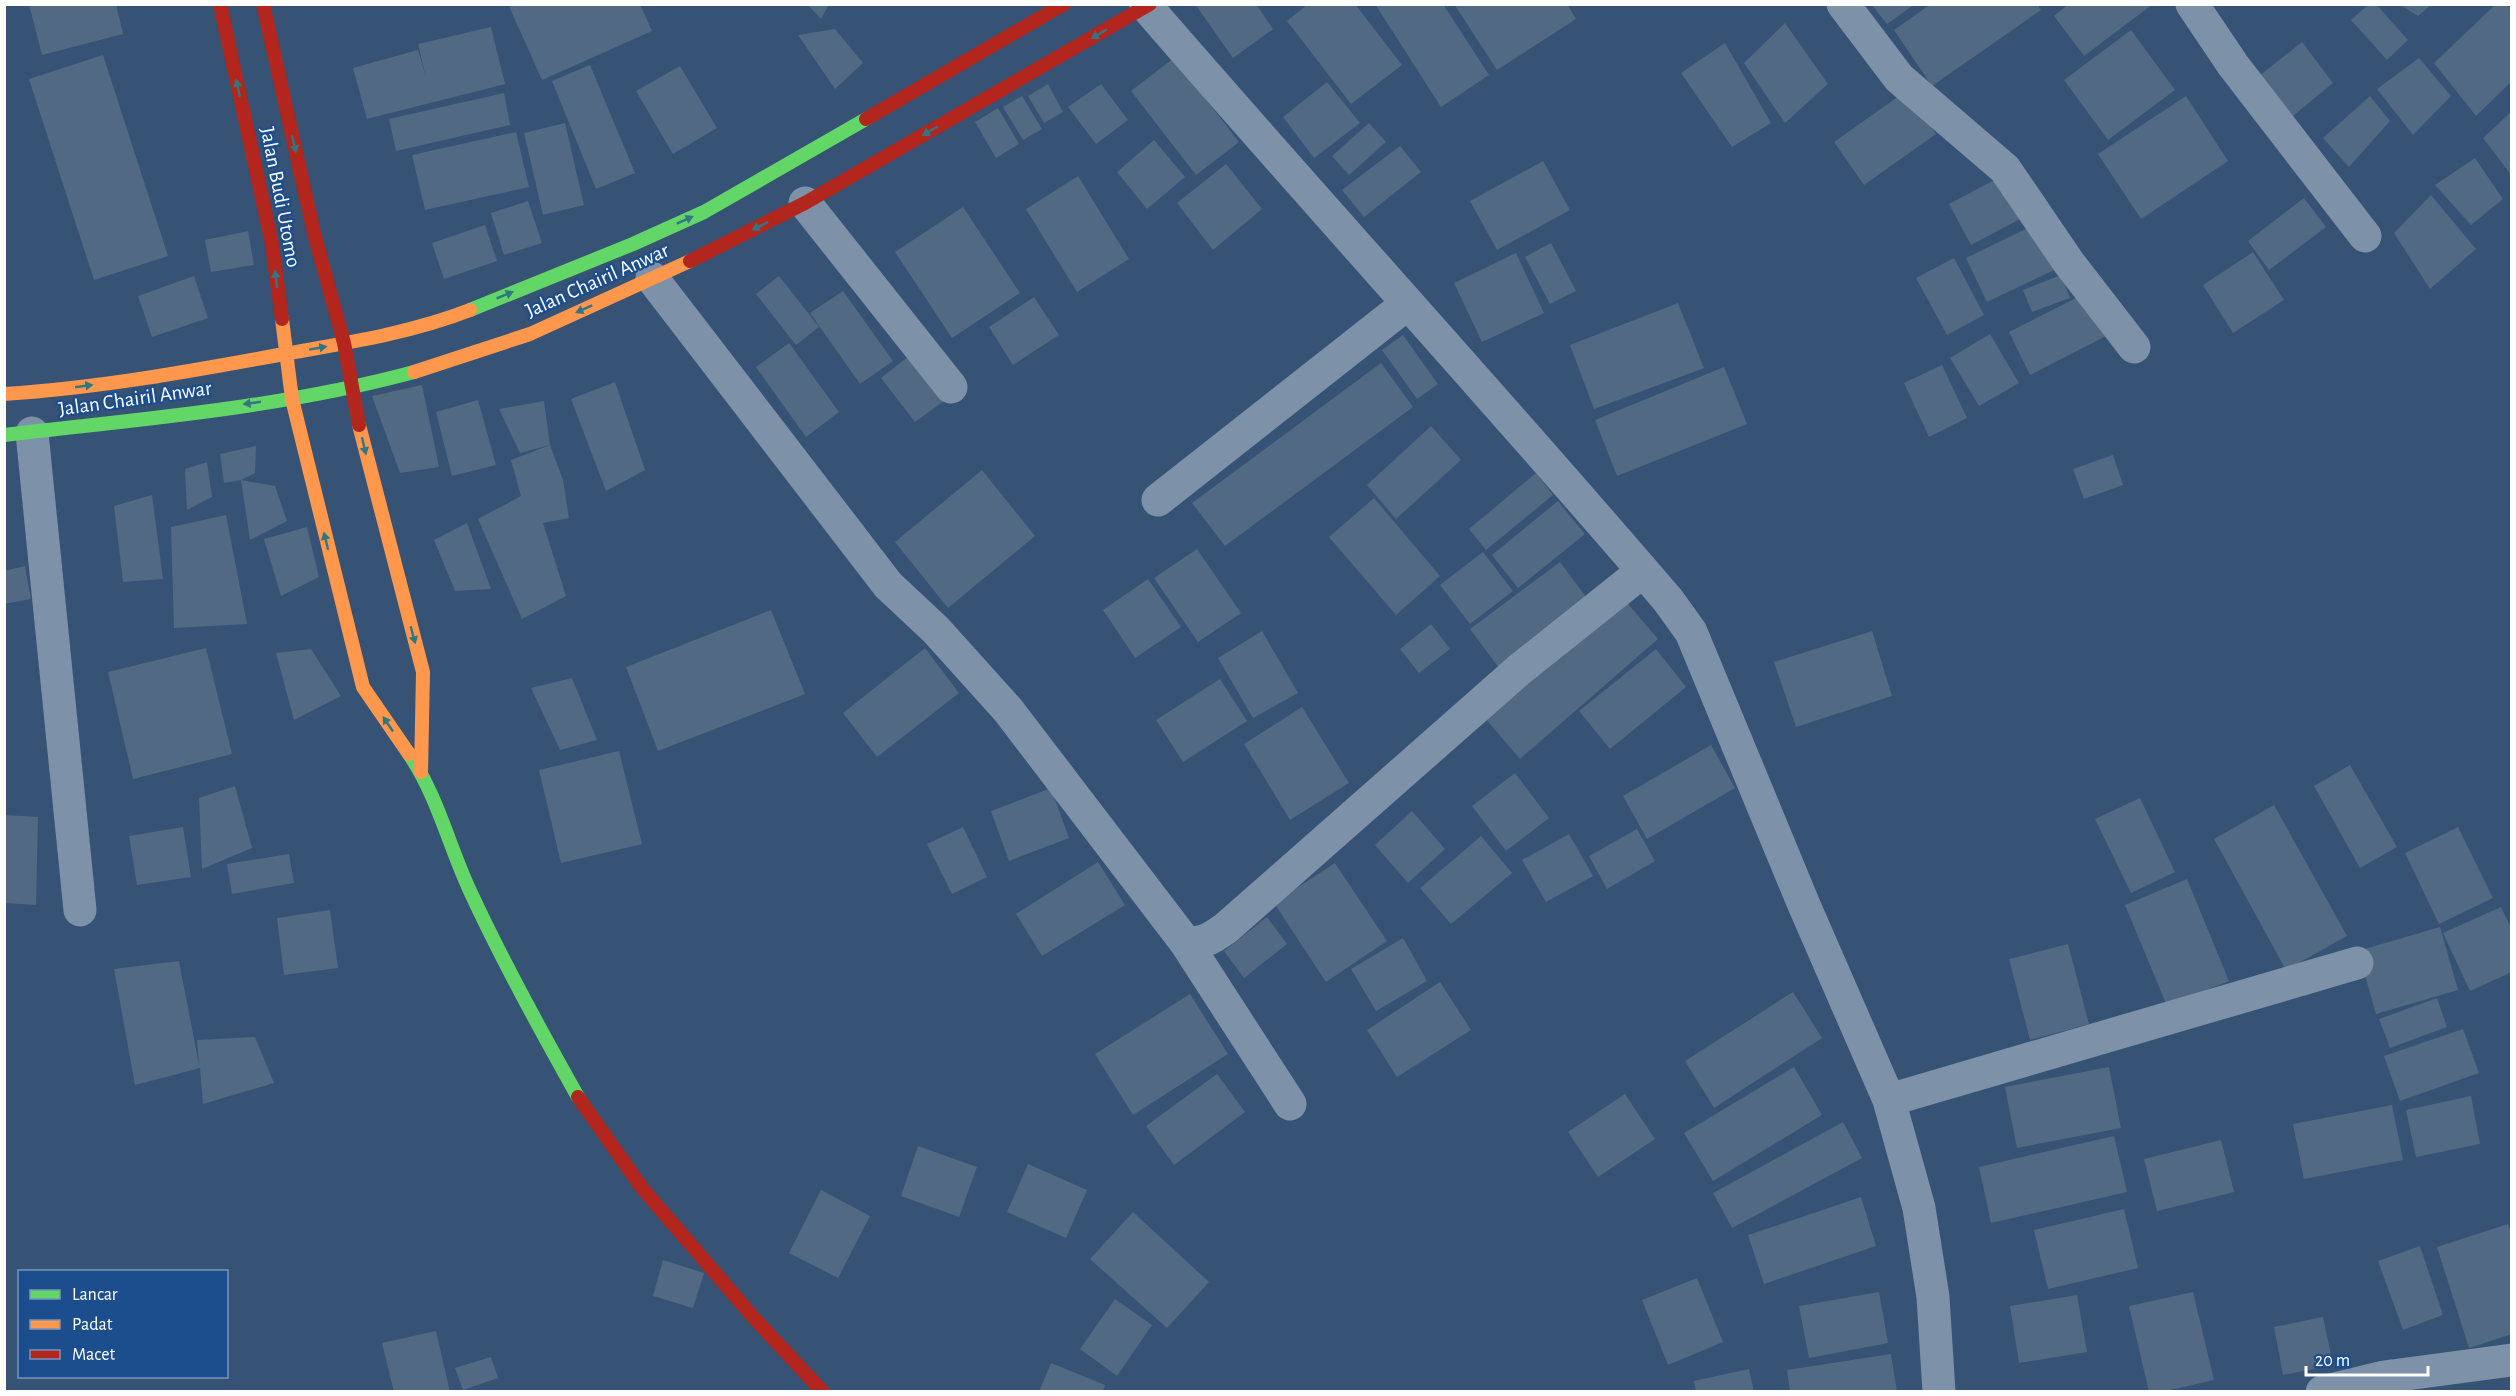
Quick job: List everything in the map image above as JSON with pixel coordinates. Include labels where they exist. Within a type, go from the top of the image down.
[{"type":"main road","name":"Jalan Budi Utomo","points":[[220,4],[272,244],[292,399],[363,687],[421,772]]},
{"type":"main road","name":"Jalan Budi Utomo","points":[[263,4],[314,233],[344,343],[351,389],[423,672],[421,772]]},
{"type":"main road","name":"Jalan Chairil Anwar","points":[[4,394],[61,389],[286,354],[442,321],[633,244],[704,212],[1064,4]]},
{"type":"main road","name":"Jalan Chairil Anwar","points":[[18,434],[292,399],[351,389],[444,364],[530,334],[652,278],[805,203],[1148,5]]},
{"type":"main road","points":[[421,772],[469,889],[517,989],[582,1103],[642,1188],[753,1317],[824,1392]]},
{"type":"street","points":[[1843,4],[1899,78],[2005,169],[2069,263],[2134,347]]},
{"type":"street","points":[[2192,4],[2232,65],[2366,236]]},
{"type":"street","points":[[1148,5],[1407,304],[1643,571],[1691,632],[1804,905],[1889,1100],[1919,1208],[1933,1297],[1939,1392]]},
{"type":"street","points":[[805,203],[951,387]]},
{"type":"street","points":[[652,278],[888,585],[936,630],[1008,710],[1186,943],[1290,1104]]},
{"type":"street","points":[[1158,500],[1407,304]]},
{"type":"street","points":[[18,434],[80,909]]},
{"type":"street","points":[[1186,943],[1208,940],[1226,927],[1520,669],[1643,571]]},
{"type":"street","points":[[1889,1100],[2357,963]]},
{"type":"street","points":[[2322,1392],[2384,1377],[2511,1359]]},
{"type":"building","points":[[29,4],[116,4],[123,34],[42,55]]},
{"type":"building","points":[[508,4],[640,4],[652,31],[542,80]]},
{"type":"building","points":[[807,4],[829,4],[821,19]]},
{"type":"building","points":[[1195,4],[1256,4],[1273,29],[1233,58]]},
{"type":"building","points":[[1308,4],[1355,4],[1402,65],[1351,104],[1287,21]]},
{"type":"building","points":[[1375,4],[1443,4],[1489,75],[1441,107]]},
{"type":"building","points":[[1454,4],[1567,4],[1576,19],[1497,70]]},
{"type":"building","points":[[1871,4],[1915,4],[1887,24]]},
{"type":"building","points":[[1931,4],[2037,4],[2041,10],[1932,86],[1894,30]]},
{"type":"building","points":[[2069,4],[2153,4],[2084,56],[2054,16]]},
{"type":"building","points":[[2369,4],[2376,4],[2408,40],[2387,60],[2351,20]]},
{"type":"building","points":[[2399,4],[2432,4],[2418,16]]},
{"type":"building","points":[[2496,4],[2507,4],[2512,9],[2512,81],[2476,116],[2434,63]]},
{"type":"building","points":[[1785,23],[1828,84],[1785,123],[1744,63]]},
{"type":"building","points":[[491,27],[505,84],[367,119],[353,68],[418,50],[426,78],[418,44]]},
{"type":"building","points":[[835,29],[863,63],[835,89],[798,35]]},
{"type":"building","points":[[2131,30],[2175,90],[2108,140],[2064,80]]},
{"type":"building","points":[[2302,42],[2333,83],[2288,120],[2254,80]]},
{"type":"building","points":[[1725,43],[1771,123],[1732,147],[1681,73]]},
{"type":"building","points":[[103,55],[168,256],[94,280],[29,79]]},
{"type":"building","points":[[1174,58],[1239,142],[1196,175],[1131,91]]},
{"type":"building","points":[[2419,58],[2451,96],[2413,135],[2377,89]]},
{"type":"building","points":[[590,65],[635,173],[596,189],[552,81]]},
{"type":"building","points":[[680,66],[717,128],[673,154],[636,91]]},
{"type":"building","points":[[1327,82],[1360,123],[1314,158],[1283,117]]},
{"type":"building","points":[[1048,84],[1063,112],[1044,123],[1028,96]]},
{"type":"building","points":[[1101,84],[1128,120],[1096,144],[1068,107]]},
{"type":"building","points":[[1906,91],[1936,134],[1864,185],[1834,142]]},
{"type":"building","points":[[504,93],[510,125],[396,151],[389,119]]},
{"type":"building","points":[[1022,96],[1042,129],[1023,140],[1003,107]]},
{"type":"building","points":[[2186,96],[2228,161],[2141,219],[2098,154]]},
{"type":"building","points":[[2370,96],[2390,121],[2349,167],[2323,138]]},
{"type":"building","points":[[998,108],[1019,144],[996,158],[975,122]]},
{"type":"building","points":[[2512,111],[2512,176],[2483,138]]},
{"type":"building","points":[[565,123],[584,205],[543,215],[524,133]]},
{"type":"building","points":[[1369,123],[1386,142],[1349,175],[1332,156]]},
{"type":"building","points":[[516,132],[529,187],[425,210],[412,155]]},
{"type":"building","points":[[1154,140],[1185,177],[1147,209],[1117,172]]},
{"type":"building","points":[[1400,146],[1421,172],[1364,217],[1342,190]]},
{"type":"building","points":[[2475,158],[2503,199],[2471,225],[2435,185]]},
{"type":"building","points":[[1543,161],[1570,210],[1497,250],[1470,201]]},
{"type":"building","points":[[1226,164],[1262,209],[1213,250],[1177,203]]},
{"type":"building","points":[[1078,176],[1129,259],[1077,292],[1026,209]]},
{"type":"building","points":[[2000,177],[2022,218],[1971,245],[1949,204]]},
{"type":"building","points":[[2431,195],[2476,249],[2430,289],[2394,233]]},
{"type":"building","points":[[2304,198],[2326,227],[2269,270],[2248,241]]},
{"type":"building","points":[[528,201],[542,243],[504,255],[491,213]]},
{"type":"building","points":[[963,207],[1020,293],[952,338],[895,252]]},
{"type":"building","points":[[485,225],[497,261],[444,279],[432,243]]},
{"type":"building","points":[[2034,225],[2056,269],[1987,302],[1966,258]]},
{"type":"building","points":[[248,231],[254,265],[211,272],[205,240]]},
{"type":"building","points":[[1551,243],[1576,291],[1550,304],[1525,257]]},
{"type":"building","points":[[2253,252],[2284,300],[2233,333],[2203,285]]},
{"type":"building","points":[[1516,253],[1544,313],[1482,342],[1454,283]]},
{"type":"building","points":[[1954,258],[1984,315],[1947,335],[1916,278]]},
{"type":"building","points":[[2061,275],[2070,298],[2032,312],[2023,290]]},
{"type":"building","points":[[194,276],[208,318],[152,337],[138,296]]},
{"type":"building","points":[[779,276],[819,327],[796,345],[756,294]]},
{"type":"building","points":[[843,291],[893,361],[860,384],[810,313]]},
{"type":"building","points":[[2088,292],[2110,334],[2030,375],[2009,332]]},
{"type":"building","points":[[1034,297],[1059,335],[1013,365],[989,327]]},
{"type":"building","points":[[1678,303],[1704,368],[1594,409],[1570,345]]},
{"type":"building","points":[[1990,334],[2019,383],[1979,406],[1950,358]]},
{"type":"building","points":[[1403,335],[1438,384],[1417,399],[1382,350]]},
{"type":"building","points":[[789,343],[839,412],[806,437],[756,367]]},
{"type":"building","points":[[909,356],[944,401],[915,422],[881,378]]},
{"type":"building","points":[[1381,363],[1413,407],[1225,546],[1192,503]]},
{"type":"building","points":[[1942,365],[1967,418],[1929,437],[1904,383]]},
{"type":"building","points":[[1724,367],[1747,424],[1617,476],[1595,420]]},
{"type":"building","points":[[615,382],[645,470],[606,491],[571,399]]},
{"type":"building","points":[[422,385],[439,467],[400,473],[372,396]]},
{"type":"building","points":[[478,400],[496,465],[452,476],[436,412]]},
{"type":"building","points":[[544,401],[550,445],[520,453],[499,409]]},
{"type":"building","points":[[1431,426],[1461,460],[1396,519],[1367,485]]},
{"type":"building","points":[[550,445],[563,480],[569,518],[543,523],[566,596],[522,619],[478,519],[521,496],[511,460]]},
{"type":"building","points":[[256,446],[255,473],[241,480],[224,483],[220,454]]},
{"type":"building","points":[[2113,455],[2123,485],[2084,499],[2073,469]]},
{"type":"building","points":[[207,462],[212,497],[187,510],[185,469]]},
{"type":"building","points":[[982,470],[1035,536],[948,608],[895,542]]},
{"type":"building","points":[[1536,473],[1553,495],[1486,550],[1469,529]]},
{"type":"building","points":[[241,480],[275,486],[287,521],[250,540]]},
{"type":"building","points":[[152,495],[163,579],[123,582],[114,506]]},
{"type":"building","points":[[1374,498],[1440,576],[1396,615],[1329,537]]},
{"type":"building","points":[[1558,501],[1585,534],[1518,588],[1492,555]]},
{"type":"building","points":[[226,515],[247,624],[174,628],[171,527]]},
{"type":"building","points":[[467,523],[491,589],[455,591],[434,540]]},
{"type":"building","points":[[307,527],[319,577],[281,596],[264,539]]},
{"type":"building","points":[[1197,549],[1241,613],[1198,642],[1154,578]]},
{"type":"building","points":[[1483,552],[1513,591],[1470,624],[1440,585]]},
{"type":"building","points":[[1560,562],[1592,605],[1502,672],[1470,629]]},
{"type":"building","points":[[25,566],[31,599],[4,604],[4,571]]},
{"type":"building","points":[[1148,579],[1181,627],[1135,658],[1103,610]]},
{"type":"building","points":[[1623,598],[1658,639],[1520,759],[1485,718]]},
{"type":"building","points":[[771,610],[805,694],[658,751],[626,667]]},
{"type":"building","points":[[1431,624],[1450,649],[1419,673],[1400,649]]},
{"type":"building","points":[[1262,631],[1298,693],[1253,718],[1218,658]]},
{"type":"building","points":[[1872,631],[1892,696],[1796,727],[1774,662]]},
{"type":"building","points":[[206,648],[232,754],[133,779],[108,672]]},
{"type":"building","points":[[925,648],[959,693],[877,757],[843,713]]},
{"type":"building","points":[[311,649],[341,696],[294,720],[276,653]]},
{"type":"building","points":[[1656,649],[1686,687],[1610,749],[1579,711]]},
{"type":"building","points":[[572,678],[597,740],[560,750],[531,688]]},
{"type":"building","points":[[1220,679],[1247,721],[1183,762],[1156,720]]},
{"type":"building","points":[[1302,707],[1349,783],[1290,820],[1244,744]]},
{"type":"building","points":[[1711,745],[1735,788],[1647,839],[1623,796]]},
{"type":"building","points":[[619,751],[642,844],[561,863],[539,770]]},
{"type":"building","points":[[2350,765],[2397,847],[2360,868],[2314,786]]},
{"type":"building","points":[[1515,773],[1549,818],[1506,851],[1472,806]]},
{"type":"building","points":[[235,786],[252,848],[202,869],[199,798]]},
{"type":"building","points":[[1051,788],[1069,838],[1009,861],[991,811]]},
{"type":"building","points":[[2140,798],[2175,872],[2131,893],[2095,819]]},
{"type":"building","points":[[2274,805],[2347,936],[2286,970],[2214,839]]},
{"type":"building","points":[[1412,811],[1445,849],[1408,883],[1375,845]]},
{"type":"building","points":[[4,815],[38,817],[36,905],[4,903]]},
{"type":"building","points":[[183,827],[191,877],[137,885],[129,836]]},
{"type":"building","points":[[963,827],[987,877],[952,894],[927,844]]},
{"type":"building","points":[[2458,827],[2493,898],[2439,924],[2405,853]]},
{"type":"building","points":[[1637,829],[1655,861],[1607,889],[1589,856]]},
{"type":"building","points":[[1569,834],[1593,876],[1546,902],[1522,860]]},
{"type":"building","points":[[1481,836],[1512,873],[1451,924],[1420,888]]},
{"type":"building","points":[[289,854],[294,883],[232,894],[227,864]]},
{"type":"building","points":[[1098,862],[1125,905],[1042,956],[1016,914]]},
{"type":"building","points":[[1335,863],[1387,941],[1326,982],[1274,903]]},
{"type":"building","points":[[2187,879],[2229,981],[2167,1006],[2125,905]]},
{"type":"building","points":[[2501,907],[2512,930],[2512,972],[2470,991],[2443,933]]},
{"type":"building","points":[[330,910],[338,968],[284,975],[277,918]]},
{"type":"building","points":[[1267,917],[1287,944],[1244,978],[1224,951]]},
{"type":"building","points":[[2440,927],[2458,990],[2376,1014],[2358,951]]},
{"type":"building","points":[[1403,938],[1427,981],[1376,1011],[1351,969]]},
{"type":"building","points":[[2068,944],[2089,1024],[2030,1040],[2009,959]]},
{"type":"building","points":[[179,961],[199,1065],[197,1040],[255,1037],[274,1083],[203,1104],[200,1068],[135,1085],[114,969]]},
{"type":"building","points":[[1440,982],[1471,1030],[1397,1077],[1367,1030]]},
{"type":"building","points":[[1793,992],[1822,1038],[1714,1108],[1685,1061]]},
{"type":"building","points":[[1190,994],[1228,1054],[1133,1115],[1095,1054]]},
{"type":"building","points":[[2437,998],[2447,1027],[2390,1048],[2379,1019]]},
{"type":"building","points":[[2463,1029],[2479,1073],[2400,1101],[2384,1056]]},
{"type":"building","points":[[1794,1067],[1822,1115],[1713,1181],[1684,1133]]},
{"type":"building","points":[[2109,1067],[2121,1128],[2017,1148],[2005,1087]]},
{"type":"building","points":[[1217,1074],[1245,1112],[1174,1165],[1146,1126]]},
{"type":"building","points":[[1625,1094],[1655,1139],[1598,1177],[1568,1132]]},
{"type":"building","points":[[2471,1096],[2480,1144],[2416,1157],[2406,1110]]},
{"type":"building","points":[[2392,1105],[2403,1160],[2304,1179],[2293,1124]]},
{"type":"building","points":[[1843,1122],[1862,1158],[1732,1228],[1713,1193]]},
{"type":"building","points":[[2114,1136],[2127,1192],[1991,1223],[1979,1167]]},
{"type":"building","points":[[2221,1140],[2234,1192],[2157,1211],[2144,1159]]},
{"type":"building","points":[[918,1146],[977,1167],[959,1217],[901,1196]]},
{"type":"building","points":[[1028,1164],[1087,1190],[1066,1238],[1007,1212]]},
{"type":"building","points":[[821,1190],[870,1216],[838,1278],[789,1253]]},
{"type":"building","points":[[1861,1197],[1876,1246],[1764,1284],[1748,1235]]},
{"type":"building","points":[[2124,1209],[2138,1268],[2048,1289],[2034,1230]]},
{"type":"building","points":[[1133,1212],[1209,1282],[1167,1328],[1090,1259]]},
{"type":"building","points":[[2508,1224],[2512,1235],[2512,1334],[2469,1348],[2437,1247]]},
{"type":"building","points":[[2420,1246],[2443,1315],[2403,1330],[2378,1261]]},
{"type":"building","points":[[663,1260],[704,1273],[693,1308],[653,1296]]},
{"type":"building","points":[[1697,1278],[1723,1342],[1668,1365],[1642,1300]]},
{"type":"building","points":[[1879,1292],[1888,1343],[1809,1358],[1799,1306]]},
{"type":"building","points":[[2193,1292],[2214,1380],[2162,1392],[2149,1392],[2129,1306]]},
{"type":"building","points":[[2077,1295],[2087,1352],[2019,1363],[2010,1306]]},
{"type":"building","points":[[1115,1299],[1152,1325],[1117,1376],[1080,1349]]},
{"type":"building","points":[[2323,1317],[2333,1365],[2283,1375],[2274,1327]]},
{"type":"building","points":[[436,1331],[450,1392],[394,1392],[382,1343]]},
{"type":"building","points":[[1891,1354],[1897,1392],[1790,1392],[1787,1370]]},
{"type":"building","points":[[491,1357],[498,1378],[463,1390],[455,1368]]},
{"type":"building","points":[[1051,1363],[1105,1385],[1103,1392],[1039,1392]]},
{"type":"building","points":[[1749,1369],[1754,1392],[1696,1392],[1694,1381]]},
{"type":"traffic: fast","points":[[470,310],[633,244],[704,212],[866,119]]},
{"type":"traffic: fast","points":[[4,435],[262,404],[414,372]]},
{"type":"traffic: fast","points":[[409,754],[427,786],[462,874],[483,917],[522,995],[578,1097]]},
{"type":"traffic: slow","points":[[414,372],[530,334],[690,261]]},
{"type":"traffic: slow","points":[[4,394],[74,388],[215,367],[402,331],[470,310]]},
{"type":"traffic: slow","points":[[282,319],[292,399],[363,687],[409,754]]},
{"type":"traffic: slow","points":[[359,425],[423,672],[421,772]]},
{"type":"traffic: jam","points":[[220,4],[272,244],[282,319]]},
{"type":"traffic: jam","points":[[263,4],[314,233],[344,343],[359,425]]},
{"type":"traffic: jam","points":[[866,119],[1064,4]]},
{"type":"traffic: jam","points":[[690,261],[805,203],[1150,4]]},
{"type":"traffic: jam","points":[[578,1097],[642,1188],[753,1317],[823,1392]]}]
